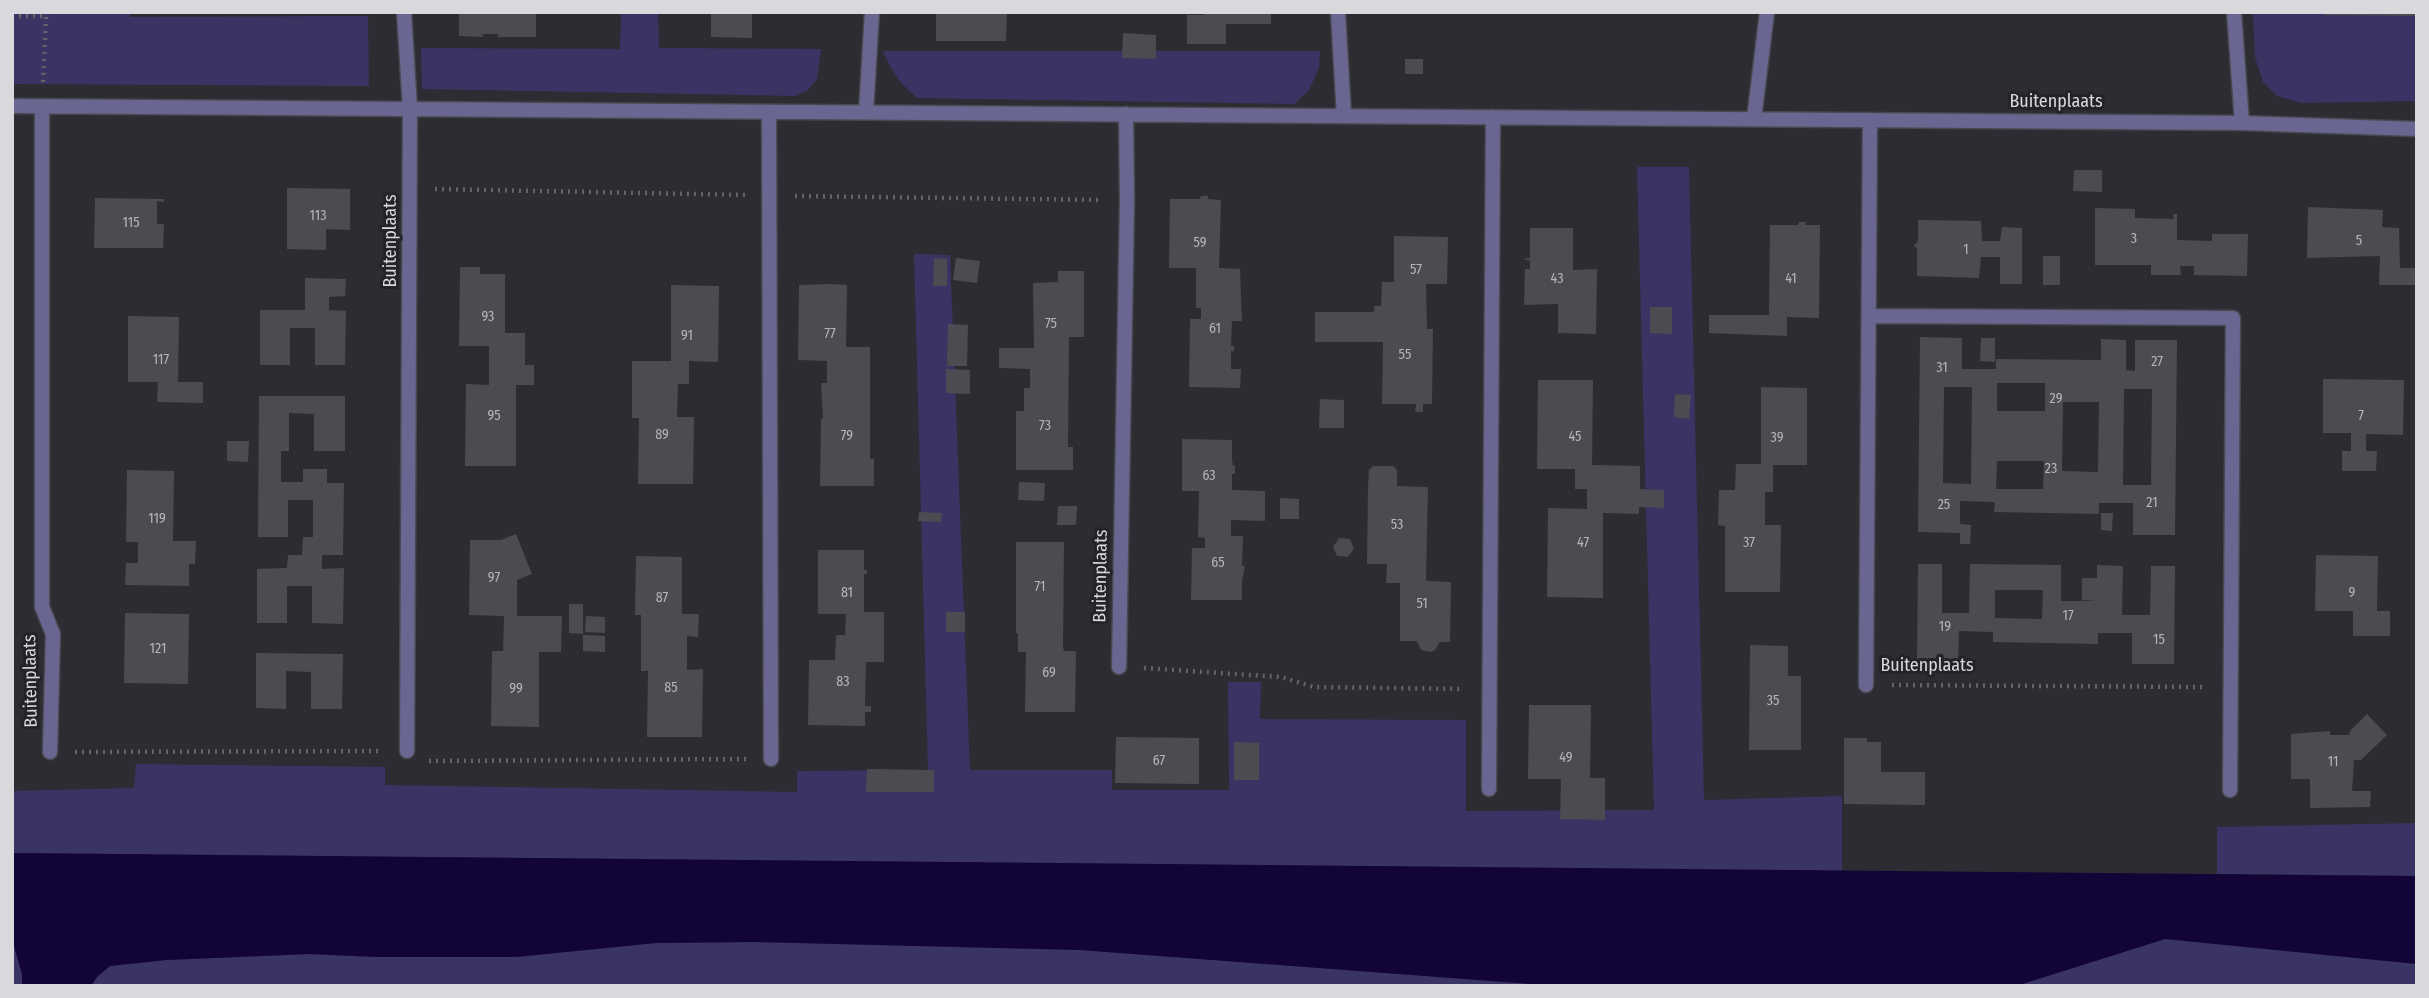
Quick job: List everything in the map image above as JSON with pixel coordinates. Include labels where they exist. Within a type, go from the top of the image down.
[{"type":"street","name":"Buitenplaats","points":[[404,12],[410,109],[407,751]]},
{"type":"street","points":[[866,112],[873,12]]},
{"type":"street","points":[[1338,12],[1344,116]]},
{"type":"street","points":[[1754,119],[1768,12]]},
{"type":"street","points":[[2234,12],[2242,123]]},
{"type":"street","name":"Buitenplaats","points":[[12,106],[2242,123],[2417,129]]},
{"type":"street","name":"Buitenplaats","points":[[42,106],[42,607],[53,634],[50,752]]},
{"type":"street","points":[[769,112],[771,759]]},
{"type":"street","name":"Buitenplaats","points":[[1119,667],[1126,114]]},
{"type":"street","points":[[1489,789],[1493,117]]},
{"type":"street","name":"Buitenplaats","points":[[1866,685],[1870,120]]},
{"type":"street","points":[[1869,316],[2233,318],[2230,790]]},
{"type":"path","points":[[12,16],[46,16],[42,106]]},
{"type":"path","points":[[1119,667],[1281,677],[1314,687],[1489,689]]},
{"type":"path","name":"Buitenplaats","points":[[1866,685],[2231,687]]},
{"type":"shaded area","points":[[12,12],[129,12],[130,17],[368,16],[369,86],[12,84]]},
{"type":"shaded area","points":[[621,12],[658,12],[659,48],[821,49],[817,79],[808,90],[796,96],[422,89],[421,48],[620,49]]},
{"type":"shaded area","points":[[2253,13],[2417,13],[2417,101],[2301,103],[2277,96],[2263,82],[2255,57]]},
{"type":"shaded area","points":[[883,51],[1320,51],[1319,68],[1309,90],[1294,104],[917,98],[902,84]]},
{"type":"shaded area","points":[[1637,167],[1689,167],[1704,800],[1842,796],[1842,871],[12,853],[12,791],[134,788],[136,764],[385,767],[385,785],[797,792],[797,771],[928,770],[914,254],[950,255],[970,770],[1112,770],[1112,790],[1229,790],[1228,682],[1261,682],[1260,719],[1466,720],[1466,811],[1654,810]]},
{"type":"shaded area","points":[[2417,823],[2417,876],[2217,874],[2217,827]]},
{"type":"shaded area","points":[[12,853],[2417,876],[2417,964],[2165,939],[2016,986],[1558,986],[1080,950],[756,942],[656,943],[516,957],[310,954],[166,960],[110,966],[91,986],[22,986],[22,974],[12,939]]},
{"type":"shaded area","points":[[12,939],[22,974],[22,986],[12,986]]},
{"type":"shaded area","points":[[2165,939],[2417,964],[2417,986],[2016,986]]},
{"type":"shaded area","points":[[756,942],[1080,950],[1558,986],[91,986],[110,966],[166,960],[310,954],[516,957],[656,943]]},
{"type":"building","points":[[459,12],[536,12],[536,37],[498,37],[498,34],[483,34],[483,37],[459,36]]},
{"type":"building","points":[[711,12],[752,12],[752,38],[711,37]]},
{"type":"building","points":[[936,12],[1007,12],[1006,41],[936,41]]},
{"type":"building","points":[[1204,12],[1271,12],[1271,24],[1226,24],[1226,44],[1187,44],[1187,15],[1204,15]]},
{"type":"building","points":[[2324,12],[2417,12],[2417,16],[2324,15]]},
{"type":"building","points":[[1123,33],[1156,35],[1156,59],[1122,58]]},
{"type":"building","points":[[1405,59],[1423,59],[1423,74],[1405,74]]},
{"type":"building","points":[[2074,170],[2102,170],[2102,192],[2073,191]]},
{"type":"building","points":[[287,188],[350,189],[350,230],[326,229],[326,250],[287,249]]},
{"type":"building","points":[[1201,196],[1221,200],[1219,268],[1240,269],[1242,321],[1232,321],[1231,346],[1234,346],[1234,351],[1231,351],[1231,369],[1241,369],[1240,388],[1189,387],[1190,319],[1201,319],[1201,308],[1196,308],[1196,268],[1169,268],[1170,199],[1200,199]]},
{"type":"building","points":[[95,198],[164,199],[164,202],[157,201],[157,224],[164,224],[163,248],[94,248]]},
{"type":"building","points":[[2308,207],[2383,210],[2382,227],[2399,228],[2400,268],[2417,268],[2417,285],[2379,285],[2380,256],[2307,258]]},
{"type":"building","points":[[2095,208],[2135,209],[2135,218],[2174,219],[2173,214],[2177,214],[2177,240],[2212,241],[2212,234],[2248,234],[2247,276],[2194,275],[2194,266],[2180,266],[2181,275],[2151,275],[2151,265],[2095,265]]},
{"type":"building","points":[[1918,220],[1981,221],[1982,241],[2000,241],[2002,227],[2022,228],[2022,284],[2000,284],[2000,257],[1981,257],[1979,278],[1917,276],[1917,248],[1914,246],[1918,241]]},
{"type":"building","points":[[1799,222],[1806,222],[1805,225],[1820,225],[1819,318],[1787,317],[1787,336],[1709,333],[1709,315],[1769,315],[1770,225],[1798,225]]},
{"type":"building","points":[[1530,228],[1573,228],[1573,270],[1597,269],[1596,334],[1558,333],[1558,304],[1524,305],[1525,269],[1530,269],[1530,261],[1523,259],[1530,258]]},
{"type":"building","points":[[1394,236],[1448,237],[1447,284],[1426,284],[1427,329],[1433,329],[1432,404],[1423,404],[1423,412],[1415,412],[1416,404],[1382,404],[1383,342],[1315,342],[1315,312],[1374,312],[1374,306],[1381,306],[1382,282],[1394,282]]},
{"type":"building","points":[[2043,256],[2060,256],[2060,285],[2043,285]]},
{"type":"building","points":[[934,258],[947,259],[947,286],[933,286]]},
{"type":"building","points":[[956,258],[980,261],[977,283],[953,280]]},
{"type":"building","points":[[460,267],[480,267],[480,274],[505,274],[505,333],[525,333],[525,365],[534,365],[534,385],[516,385],[516,466],[465,466],[466,384],[489,385],[489,346],[459,346]]},
{"type":"building","points":[[1058,271],[1084,271],[1084,337],[1069,337],[1068,447],[1073,447],[1073,470],[1016,470],[1016,411],[1024,411],[1024,388],[1030,388],[1030,369],[999,368],[999,348],[1034,348],[1033,283],[1058,282]]},
{"type":"building","points":[[305,278],[346,279],[345,296],[329,297],[329,310],[346,311],[345,365],[315,365],[315,328],[290,328],[290,365],[260,365],[260,310],[305,310]]},
{"type":"building","points":[[671,285],[719,286],[718,362],[689,361],[689,384],[678,384],[677,417],[694,417],[693,484],[638,484],[639,418],[632,418],[632,361],[671,361]]},
{"type":"building","points":[[799,285],[847,285],[846,347],[870,347],[870,459],[874,459],[874,486],[820,486],[823,418],[821,383],[827,383],[827,361],[798,360]]},
{"type":"building","points":[[1650,307],[1672,307],[1672,334],[1650,333]]},
{"type":"building","points":[[128,316],[179,317],[178,382],[203,382],[203,403],[157,402],[158,382],[128,382]]},
{"type":"building","points":[[948,324],[968,325],[967,366],[947,366]]},
{"type":"building","points":[[1920,337],[1962,338],[1962,369],[1996,369],[1996,359],[2101,360],[2101,339],[2126,340],[2126,370],[2135,371],[2135,340],[2177,340],[2175,535],[2133,535],[2133,503],[2099,503],[2099,514],[1994,512],[1995,502],[1960,501],[1960,524],[1971,525],[1970,544],[1960,544],[1960,533],[1918,532]],"holes":[[[1997,383],[2045,383],[2045,411],[1997,411]],[[1944,387],[1972,387],[1971,484],[1943,483]],[[2124,389],[2152,389],[2151,485],[2123,485]],[[2063,402],[2099,402],[2098,472],[2062,471]],[[1997,461],[2044,461],[2043,489],[1996,489]]]},
{"type":"building","points":[[1981,338],[1995,338],[1995,362],[1980,361]]},
{"type":"building","points":[[946,369],[970,370],[970,394],[946,393]]},
{"type":"building","points":[[2323,379],[2404,380],[2403,435],[2366,434],[2366,451],[2377,451],[2376,471],[2342,471],[2342,451],[2351,451],[2351,433],[2323,433]]},
{"type":"building","points":[[1538,380],[1593,380],[1592,465],[1640,466],[1640,489],[1664,490],[1664,508],[1639,507],[1639,514],[1603,513],[1603,598],[1547,597],[1548,508],[1587,509],[1587,489],[1575,489],[1575,469],[1537,469]]},
{"type":"building","points":[[1761,387],[1807,388],[1807,465],[1773,465],[1773,492],[1765,492],[1765,525],[1781,525],[1780,592],[1725,592],[1725,526],[1718,525],[1719,490],[1735,490],[1736,464],[1761,464]]},
{"type":"building","points":[[1675,394],[1691,395],[1689,419],[1674,417]]},
{"type":"building","points":[[259,396],[345,396],[345,451],[314,451],[314,414],[289,413],[289,451],[281,451],[281,482],[303,482],[303,469],[327,469],[327,483],[344,483],[343,555],[322,555],[322,569],[344,568],[343,624],[312,623],[312,586],[287,586],[287,623],[257,623],[257,569],[287,568],[288,555],[302,555],[303,537],[313,537],[313,500],[288,500],[288,537],[258,537]]},
{"type":"building","points":[[1320,399],[1344,400],[1344,428],[1319,428]]},
{"type":"building","points":[[1182,439],[1232,440],[1235,474],[1232,474],[1232,490],[1265,491],[1265,521],[1231,520],[1231,536],[1243,536],[1242,566],[1245,566],[1242,600],[1191,600],[1192,548],[1205,548],[1205,538],[1198,537],[1199,491],[1182,491]]},
{"type":"building","points":[[227,441],[249,441],[248,462],[227,461]]},
{"type":"building","points":[[1373,466],[1393,466],[1397,470],[1397,486],[1428,487],[1426,579],[1451,582],[1450,642],[1440,642],[1431,652],[1421,650],[1417,641],[1400,641],[1400,583],[1386,583],[1387,564],[1367,564],[1368,486],[1369,470]]},
{"type":"building","points":[[127,470],[174,471],[173,541],[196,541],[195,564],[189,564],[189,586],[125,585],[126,563],[138,563],[138,542],[126,542]]},
{"type":"building","points":[[1019,482],[1045,483],[1044,501],[1018,500]]},
{"type":"building","points":[[1280,498],[1299,499],[1299,519],[1280,519]]},
{"type":"building","points":[[1058,506],[1077,506],[1076,525],[1057,525]]},
{"type":"building","points":[[919,512],[942,513],[941,522],[918,521]]},
{"type":"building","points":[[2101,513],[2113,513],[2112,531],[2101,530]]},
{"type":"building","points":[[516,534],[532,574],[517,580],[517,616],[562,616],[561,652],[539,652],[539,727],[491,726],[492,651],[503,651],[504,616],[469,615],[470,540],[501,540]]},
{"type":"building","points":[[1339,538],[1350,539],[1354,549],[1348,557],[1337,556],[1333,547]]},
{"type":"building","points":[[1016,542],[1064,542],[1063,647],[1064,651],[1076,651],[1075,712],[1025,712],[1026,652],[1018,652],[1016,633]]},
{"type":"building","points":[[818,550],[864,550],[864,570],[867,570],[867,574],[864,574],[864,612],[884,612],[884,662],[866,662],[865,706],[871,706],[871,712],[865,712],[865,726],[808,725],[809,660],[835,660],[836,635],[845,635],[846,614],[818,614]]},
{"type":"building","points":[[2316,555],[2378,556],[2377,611],[2390,611],[2390,636],[2353,636],[2353,611],[2315,611]]},
{"type":"building","points":[[636,556],[682,557],[682,614],[699,614],[698,637],[687,636],[687,670],[703,669],[702,737],[647,737],[648,671],[641,671],[641,615],[635,615]]},
{"type":"building","points":[[1918,564],[1942,564],[1942,613],[1969,613],[1970,564],[2061,565],[2061,601],[2096,601],[2082,600],[2082,578],[2097,578],[2097,565],[2123,566],[2122,615],[2150,615],[2151,566],[2175,566],[2174,664],[2132,664],[2132,633],[2098,633],[2098,644],[1993,642],[1993,632],[1959,631],[1958,662],[1917,661]],"holes":[[[1995,590],[2043,590],[2042,619],[1995,618]]]},
{"type":"building","points":[[569,604],[583,604],[583,634],[569,633]]},
{"type":"building","points":[[946,612],[965,612],[965,632],[946,632]]},
{"type":"building","points":[[125,613],[189,614],[188,684],[124,683]]},
{"type":"building","points":[[586,616],[605,617],[605,633],[585,632]]},
{"type":"building","points":[[583,635],[605,636],[605,652],[583,651]]},
{"type":"building","points":[[1750,645],[1788,646],[1788,676],[1801,676],[1801,750],[1749,750]]},
{"type":"building","points":[[256,653],[343,654],[342,709],[311,709],[311,672],[286,671],[286,709],[256,708]]},
{"type":"building","points":[[1529,705],[1591,705],[1590,778],[1605,778],[1605,820],[1560,819],[1561,779],[1528,779]]},
{"type":"building","points":[[2367,714],[2387,735],[2361,760],[2354,760],[2352,791],[2371,791],[2370,807],[2310,808],[2310,779],[2291,779],[2291,734],[2330,731],[2330,735],[2349,735]]},
{"type":"building","points":[[1116,737],[1199,738],[1199,784],[1115,783]]},
{"type":"building","points":[[1844,738],[1867,738],[1867,742],[1881,742],[1881,772],[1925,772],[1925,805],[1844,804]]},
{"type":"building","points":[[1234,742],[1259,743],[1259,780],[1234,780]]},
{"type":"building","points":[[867,769],[934,770],[934,792],[866,792]]}]
